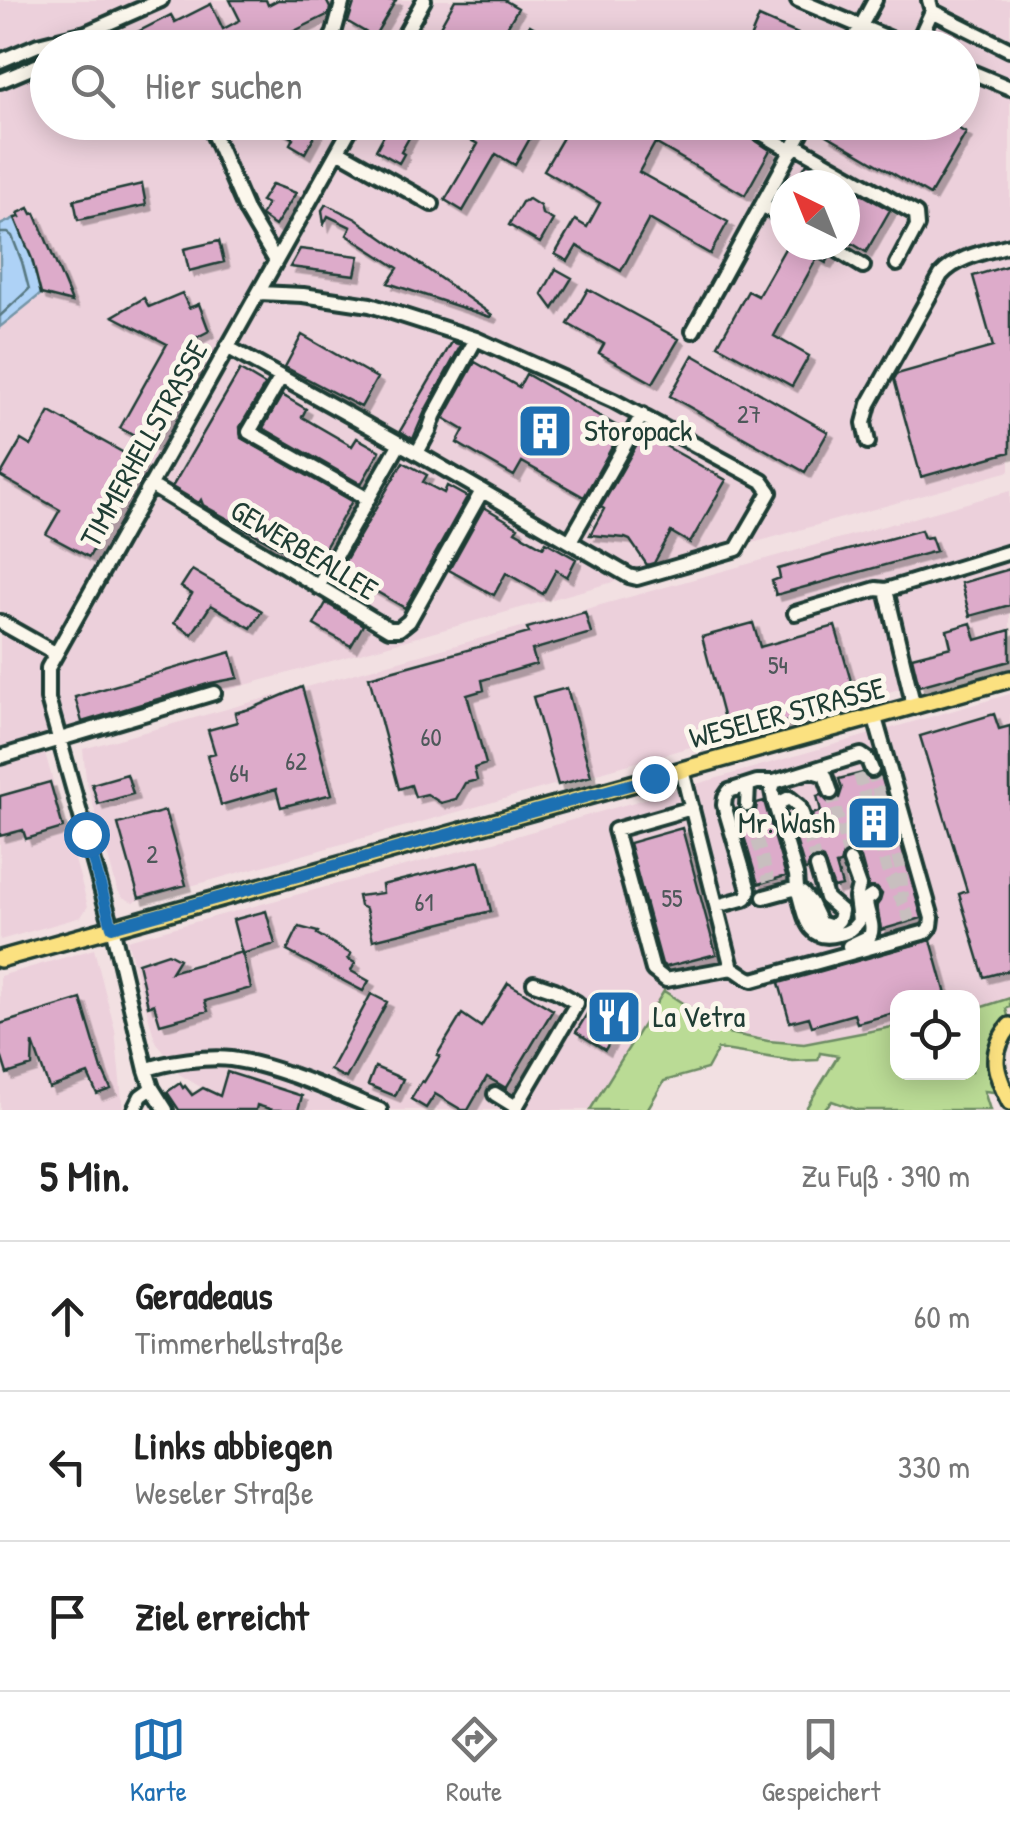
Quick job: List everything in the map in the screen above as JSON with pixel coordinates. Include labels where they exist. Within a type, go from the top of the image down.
[{"type":"main road","name":"WESELER STRASSE","points":[[0,958],[1010,679]]},
{"type":"main road","points":[[1010,1026],[1000,1040],[996,1059],[999,1081],[1010,1102]]},
{"type":"street","points":[[93,30],[161,0]]},
{"type":"street","points":[[335,30],[344,0]]},
{"type":"street","points":[[406,30],[424,0]]},
{"type":"street","points":[[798,0],[870,30]]},
{"type":"street","points":[[858,30],[875,0]]},
{"type":"street","points":[[921,30],[930,6],[974,30]]},
{"type":"street","points":[[980,34],[1010,50]]},
{"type":"street","points":[[0,61],[30,48]]},
{"type":"street","points":[[0,81],[30,68]]},
{"type":"street","points":[[980,76],[1010,88]]},
{"type":"street","points":[[216,140],[247,212],[276,260]]},
{"type":"street","name":"TIMMERHELLSTRASSE","points":[[166,1110],[146,1070],[112,927],[48,699],[48,668],[344,140]]},
{"type":"street","points":[[778,140],[916,214],[917,226],[897,264]]},
{"type":"street","points":[[693,331],[798,140]]},
{"type":"street","points":[[338,151],[432,204]]},
{"type":"street","points":[[762,205],[770,210]]},
{"type":"street","points":[[868,442],[864,423],[869,404],[940,275],[974,255],[1010,245]]},
{"type":"street","points":[[853,260],[863,266]]},
{"type":"street","points":[[227,347],[629,576],[642,578],[737,550],[770,492],[762,481],[642,414],[476,340],[370,305],[259,293]]},
{"type":"street","points":[[417,453],[476,340]]},
{"type":"street","points":[[280,377],[250,432],[368,499]]},
{"type":"street","points":[[570,542],[642,414]]},
{"type":"street","points":[[318,587],[400,443]]},
{"type":"street","name":"GEWERBEALLEE","points":[[150,485],[389,630],[409,622],[482,491]]},
{"type":"street","points":[[795,613],[1010,552]]},
{"type":"street","points":[[886,590],[914,707]]},
{"type":"street","points":[[0,622],[55,653]]},
{"type":"street","points":[[0,756],[214,692]]},
{"type":"street","points":[[692,808],[615,830],[654,970],[666,980],[732,968],[754,980],[911,929],[926,932],[932,918],[874,718]]},
{"type":"street","points":[[746,898],[749,890],[724,806],[725,797],[748,786],[774,782],[848,758],[865,772]]},
{"type":"street","points":[[682,770],[732,968]]},
{"type":"street","points":[[811,771],[825,775],[832,792]]},
{"type":"street","points":[[774,782],[772,790],[797,888],[816,935],[828,937],[851,930],[859,921],[858,886],[850,861]]},
{"type":"street","points":[[748,786],[748,806]]},
{"type":"street","points":[[777,811],[781,802],[789,798],[803,816]]},
{"type":"street","points":[[797,888],[810,902],[820,923],[836,924],[841,911],[826,898],[817,867]]},
{"type":"street","points":[[764,896],[770,880]]},
{"type":"street","points":[[717,906],[797,888]]},
{"type":"street","points":[[754,980],[785,963],[857,944],[870,936],[866,900],[872,896]]},
{"type":"street","points":[[495,1094],[515,1108],[577,1004],[534,983]]},
{"type":"street","points":[[146,1070],[160,1064],[227,1058],[256,1064],[380,1110]]},
{"type":"street","points":[[134,1110],[141,1096],[152,1088]]},
{"type":"shaded area","points":[[0,0],[1010,0],[1010,471],[42,742],[88,906],[81,917],[0,940],[0,327],[41,294],[15,219],[0,225]]},
{"type":"shaded area","points":[[1010,491],[1010,661],[133,902],[122,897],[117,889],[86,779],[83,749]]},
{"type":"shaded area","points":[[1010,694],[1010,998],[980,1007],[980,990],[890,990],[890,1027],[803,1044],[728,1033],[664,992],[590,1110],[180,1110],[178,1107],[202,1088],[179,1074],[155,1040],[127,940],[502,840]]},
{"type":"shaded area","points":[[94,949],[115,1030],[123,1110],[0,1110],[0,976]]},
{"type":"green space","points":[[664,991],[728,1033],[768,1041],[804,1044],[890,1027],[890,1080],[980,1080],[980,1008],[1010,998],[1010,1007],[1006,1009],[1009,1019],[996,1035],[991,1053],[994,1092],[984,1091],[990,1110],[857,1110],[832,1101],[823,1110],[805,1110],[838,1056],[820,1053],[818,1060],[793,1061],[718,1049],[707,1069],[664,1081],[647,1110],[590,1110]]},
{"type":"water","points":[[15,218],[41,294],[0,327],[0,225]]},
{"type":"building","points":[[230,0],[266,0],[268,5],[278,0],[326,0],[330,8],[329,14],[296,30],[141,30],[171,15],[175,22],[211,4],[223,29],[240,20]]},
{"type":"building","points":[[355,0],[396,0],[378,30],[362,30],[348,22]]},
{"type":"building","points":[[455,0],[504,0],[518,8],[505,30],[438,30]]},
{"type":"building","points":[[759,17],[789,30],[754,30]]},
{"type":"building","points":[[292,140],[312,140],[305,153],[290,144]]},
{"type":"building","points":[[381,140],[408,140],[399,163],[376,150]]},
{"type":"building","points":[[470,140],[529,140],[515,165],[496,154],[463,211],[445,200],[478,144]]},
{"type":"building","points":[[562,140],[755,140],[770,150],[745,195],[655,143],[639,172],[728,222],[710,254],[649,219],[621,271],[577,246],[568,261],[555,254],[575,220],[587,227],[600,203],[544,170]]},
{"type":"building","points":[[836,140],[962,140],[930,195]]},
{"type":"building","points":[[142,184],[146,205],[78,220],[74,200]]},
{"type":"building","points":[[272,184],[296,193],[275,226],[261,216],[267,204],[261,201]]},
{"type":"building","points":[[860,193],[890,210],[866,252],[860,248]]},
{"type":"building","points":[[529,199],[553,220],[540,243],[509,225],[522,202]]},
{"type":"building","points":[[326,204],[356,219],[492,315],[388,283],[398,268],[347,235],[351,227],[328,216],[324,224],[322,210]]},
{"type":"building","points":[[29,208],[35,213],[72,302],[41,294],[15,218]]},
{"type":"building","points":[[219,241],[224,262],[189,271],[184,249]]},
{"type":"building","points":[[300,249],[359,256],[355,275],[290,267]]},
{"type":"building","points":[[778,260],[816,260],[774,336],[809,356],[792,386],[718,345],[748,291],[758,296]]},
{"type":"building","points":[[1010,265],[1010,452],[921,477],[894,379],[897,374],[993,347],[973,276]]},
{"type":"building","points":[[556,269],[572,278],[553,309],[542,294]]},
{"type":"building","points":[[588,289],[679,339],[653,383],[599,353],[604,344],[568,324]]},
{"type":"building","points":[[182,293],[189,308],[199,304],[209,331],[186,343],[186,354],[200,362],[152,446],[120,428],[167,344],[113,316],[144,298],[149,307]]},
{"type":"building","points":[[302,335],[377,378],[361,407],[285,367]]},
{"type":"building","points":[[452,342],[461,345],[413,439],[400,431]]},
{"type":"building","points":[[693,355],[828,432],[805,472],[670,396]]},
{"type":"building","name":"Storopack","points":[[475,362],[519,387],[526,374],[622,429],[584,497],[522,462],[514,476],[457,443],[464,430],[444,418]]},
{"type":"building","points":[[240,370],[265,385],[240,427],[241,438],[352,501],[314,567],[172,487]]},
{"type":"building","points":[[282,395],[306,409],[302,417],[352,446],[357,438],[380,451],[361,484],[263,428]]},
{"type":"building","points":[[50,412],[142,463],[89,557],[46,534],[60,510],[0,476],[21,440],[31,446]]},
{"type":"building","points":[[646,435],[726,480],[690,543],[671,532],[654,563],[647,565],[630,540],[590,535],[604,509],[601,507]]},
{"type":"building","points":[[403,462],[427,475],[423,482],[444,493],[447,486],[467,497],[405,608],[358,581],[350,594],[336,585],[343,573],[339,571]]},
{"type":"building","points":[[484,507],[543,547],[546,542],[576,559],[567,577],[556,570],[543,594],[506,573],[494,595],[449,570]]},
{"type":"building","points":[[921,530],[924,538],[931,537],[936,551],[776,595],[772,581],[780,578],[778,569]]},
{"type":"building","points":[[1010,569],[1010,605],[970,616],[961,583]]},
{"type":"building","points":[[192,570],[262,611],[251,628],[211,605],[192,634],[174,623],[192,594],[181,587]]},
{"type":"building","points":[[326,603],[363,625],[351,646],[314,625]]},
{"type":"building","points":[[585,612],[591,633],[532,650],[536,664],[482,680],[484,690],[467,695],[486,764],[474,768],[477,780],[465,783],[456,799],[441,803],[427,794],[415,797],[411,785],[399,789],[369,677],[529,633],[527,628]]},
{"type":"building","points":[[753,623],[760,647],[835,626],[857,702],[729,738],[702,637]]},
{"type":"building","points":[[971,623],[976,640],[1010,630],[1010,661],[919,686],[912,657],[951,647],[947,630]]},
{"type":"building","points":[[231,652],[238,678],[82,722],[75,697]]},
{"type":"building","points":[[302,687],[332,794],[281,807],[276,789],[221,805],[207,755],[215,753],[208,730],[237,722],[235,713]]},
{"type":"building","points":[[567,688],[591,776],[558,785],[533,697]]},
{"type":"building","points":[[994,714],[999,729],[1010,726],[1010,970],[984,977],[959,894],[967,891],[920,736]]},
{"type":"building","name":"Mr. Wash","points":[[862,773],[872,780],[881,775],[922,918],[881,930],[877,905],[882,894],[869,887],[861,858],[853,851],[843,854],[836,865],[842,886],[834,888],[823,859],[811,859],[805,870],[790,820],[808,825],[813,814],[821,811],[817,796],[835,801],[842,789],[839,779]]},
{"type":"building","points":[[127,774],[133,794],[98,804],[92,784]]},
{"type":"building","points":[[50,782],[63,828],[26,839],[23,830],[0,836],[0,796]]},
{"type":"building","points":[[764,801],[786,876],[758,884],[736,809],[751,814],[757,803]]},
{"type":"building","points":[[165,811],[186,885],[139,898],[118,824]]},
{"type":"building","points":[[682,828],[716,954],[666,967],[629,843]]},
{"type":"building","points":[[479,861],[491,911],[373,940],[366,909],[360,906],[358,896],[383,893],[382,885]]},
{"type":"building","points":[[266,911],[275,944],[242,954],[233,920]]},
{"type":"building","points":[[299,927],[318,932],[351,954],[348,959],[355,963],[351,971],[369,981],[363,991],[287,951]]},
{"type":"building","points":[[931,940],[945,990],[890,990],[890,1014],[857,1023],[854,1014],[812,1026],[809,1017],[790,1022],[779,983]]},
{"type":"building","points":[[242,952],[251,988],[205,1001],[208,1011],[160,1024],[154,1004],[148,1006],[138,963],[168,953],[179,959],[171,972]]},
{"type":"building","points":[[508,983],[553,1010],[506,1088],[487,1077],[468,1110],[435,1094],[426,1108],[411,1099],[462,1014],[481,1027]]},
{"type":"building","points":[[371,994],[387,1002],[346,1078],[330,1070]]},
{"type":"building","points":[[81,999],[111,1089],[97,1094],[88,1074],[49,1088],[33,1043],[32,1066],[7,1074],[0,1052],[0,1024]]},
{"type":"building","points":[[596,999],[625,1016],[605,1050],[576,1032]]},
{"type":"building","points":[[375,1067],[403,1079],[395,1096],[368,1085]]},
{"type":"building","points":[[227,1072],[302,1096],[298,1110],[273,1110],[257,1105],[256,1110],[179,1110],[167,1092],[180,1083],[192,1095],[203,1088],[220,1096]]},
{"type":"tunnel","points":[[872,770],[901,870],[903,897]]},
{"type":"tunnel","points":[[859,774],[888,874],[910,922]]},
{"type":"tunnel","points":[[831,792],[850,861]]},
{"type":"tunnel","points":[[747,805],[769,881]]},
{"type":"tunnel","points":[[803,816],[817,867]]},
{"type":"place","name":"Storopack","points":[[545,431]]},
{"type":"place","name":"Mr. Wash","points":[[874,823]]},
{"type":"place","name":"La Vetra","points":[[614,1017]]},
{"type":"route","points":[[86,834],[112,927],[654,778]]}]
